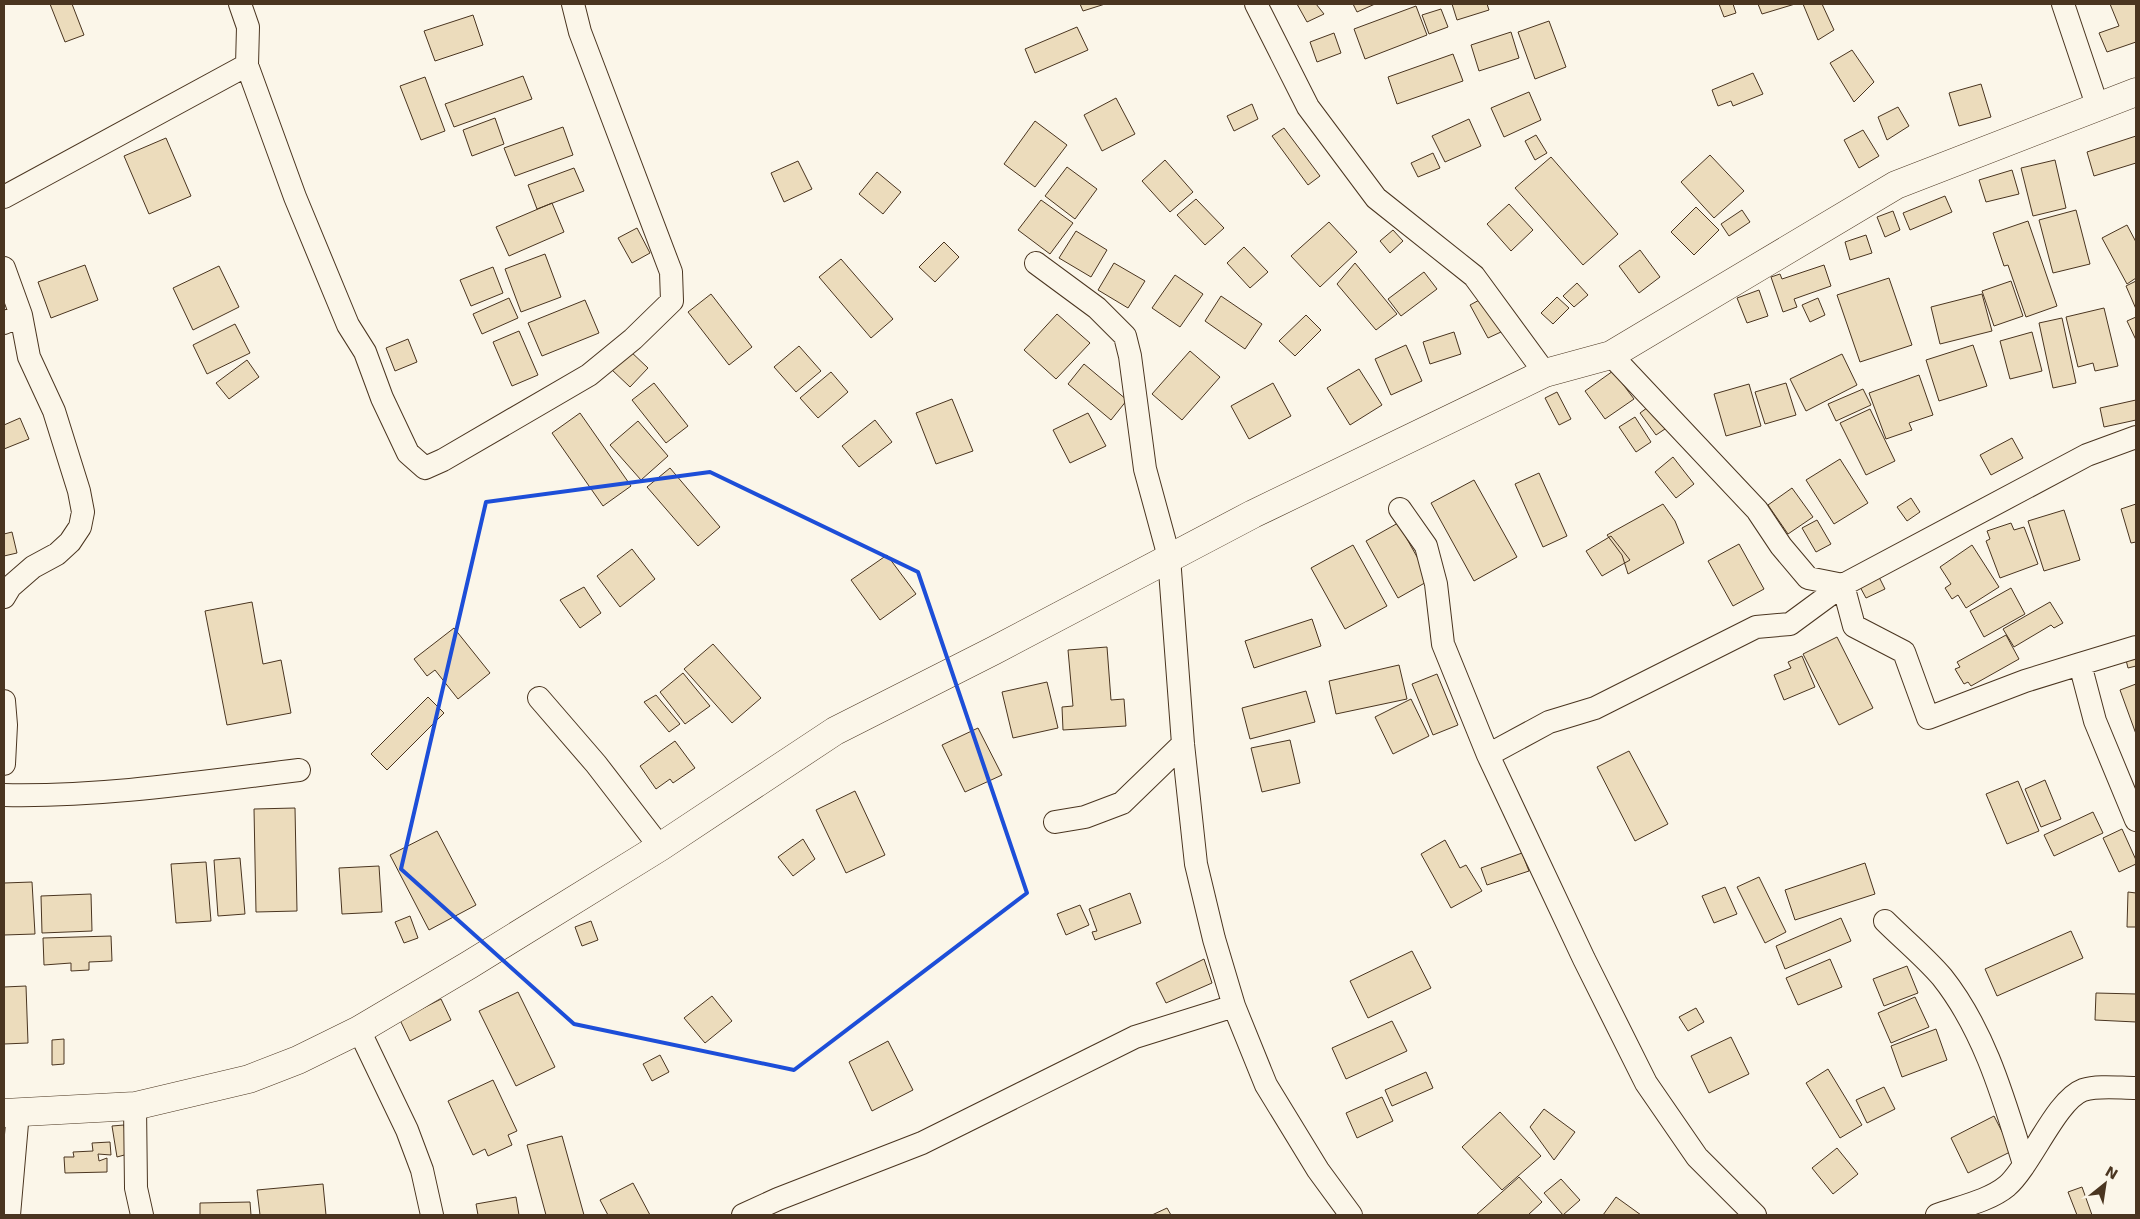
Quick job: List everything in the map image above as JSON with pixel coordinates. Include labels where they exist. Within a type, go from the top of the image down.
[{"type":"street","points":[[240,4],[248,26],[248,65],[294,197],[348,326],[365,352],[382,398],[408,454],[425,468],[443,460],[589,375],[633,339],[672,300],[671,272],[580,32],[573,4]]},
{"type":"street","points":[[1256,4],[1308,107],[1376,198],[1474,276],[1545,373]]},
{"type":"street","points":[[2063,4],[2098,108]]},
{"type":"street","points":[[4,197],[248,65]]},
{"type":"street","points":[[9,1215],[11,1113],[135,1106],[249,1079],[298,1060],[359,1030],[469,965],[660,847],[835,731],[1253,514],[1545,373],[1611,355],[1896,185],[2136,92]]},
{"type":"street","points":[[1036,263],[1097,308],[1125,336],[1130,356],[1145,469],[1169,557],[1183,744],[1196,864],[1234,1006],[1266,1085],[1318,1170],[1351,1215]]},
{"type":"street","points":[[4,268],[12,319],[54,411],[80,492],[83,512],[80,527],[70,542],[58,554],[33,567],[10,587],[4,597]]},
{"type":"street","points":[[1611,355],[1757,510],[1781,546],[1808,578],[1843,585]]},
{"type":"street","points":[[1488,755],[1549,722],[1595,708],[1756,627],[1790,624],[1843,585],[2087,456],[2136,437]]},
{"type":"street","points":[[1400,509],[1426,546],[1436,584],[1443,644],[1488,755],[1584,959],[1646,1083],[1697,1158],[1755,1215]]},
{"type":"street","points":[[1843,585],[1854,626],[1904,652],[1928,718],[2026,681],[2136,647]]},
{"type":"street","points":[[2080,664],[2095,722],[2136,820]]},
{"type":"street","points":[[539,698],[596,764],[660,847]]},
{"type":"street","points":[[4,701],[6,725],[4,764]]},
{"type":"street","points":[[1056,822],[1085,817],[1122,803],[1183,744]]},
{"type":"street","points":[[4,795],[42,796],[146,789],[300,770]]},
{"type":"street","points":[[1885,921],[1942,977],[1972,1023],[2001,1088],[2024,1164]]},
{"type":"street","points":[[743,1215],[778,1199],[922,1143],[1135,1037],[1234,1006]]},
{"type":"street","points":[[359,1030],[407,1130],[422,1170],[432,1215]]},
{"type":"street","points":[[1936,1215],[1988,1196],[2005,1187],[2018,1176],[2064,1105],[2080,1091],[2092,1088],[2136,1088]]},
{"type":"street","points":[[135,1106],[136,1188],[142,1215]]},
{"type":"highlighted area","points":[[710,472],[918,572],[1027,893],[794,1070],[574,1024],[401,869],[486,502]]},
{"type":"building","points":[[50,4],[72,4],[84,35],[65,42]]},
{"type":"building","points":[[1080,4],[1105,4],[1083,11]]},
{"type":"building","points":[[1297,4],[1316,4],[1324,14],[1307,22]]},
{"type":"building","points":[[1353,4],[1375,4],[1357,12]]},
{"type":"building","points":[[1452,4],[1487,4],[1489,10],[1457,20]]},
{"type":"building","points":[[1719,4],[1733,4],[1736,13],[1724,17]]},
{"type":"building","points":[[1758,4],[1795,4],[1762,14]]},
{"type":"building","points":[[1803,4],[1822,4],[1834,30],[1818,40]]},
{"type":"building","points":[[2110,4],[2136,4],[2136,42],[2107,52],[2099,33],[2119,26]]},
{"type":"building","points":[[1416,6],[1427,35],[1365,59],[1354,29]]},
{"type":"building","points":[[1441,9],[1448,27],[1429,34],[1422,15]]},
{"type":"building","points":[[473,15],[483,45],[435,61],[424,31]]},
{"type":"building","points":[[1549,21],[1566,67],[1535,79],[1518,32]]},
{"type":"building","points":[[1077,27],[1088,50],[1035,73],[1025,49]]},
{"type":"building","points":[[1511,32],[1519,58],[1479,71],[1471,45]]},
{"type":"building","points":[[1334,33],[1341,53],[1317,62],[1310,42]]},
{"type":"building","points":[[1852,50],[1874,82],[1854,102],[1830,63]]},
{"type":"building","points":[[1453,54],[1463,81],[1397,104],[1388,77]]},
{"type":"building","points":[[1753,73],[1763,94],[1733,106],[1731,101],[1718,106],[1712,90]]},
{"type":"building","points":[[523,76],[532,99],[454,127],[445,104]]},
{"type":"building","points":[[425,77],[445,131],[421,140],[400,86]]},
{"type":"building","points":[[1981,84],[1991,117],[1959,126],[1949,93]]},
{"type":"building","points":[[1529,92],[1541,120],[1504,137],[1491,108]]},
{"type":"building","points":[[1116,98],[1135,134],[1102,151],[1084,115]]},
{"type":"building","points":[[1252,104],[1258,119],[1234,131],[1227,116]]},
{"type":"building","points":[[1898,107],[1909,126],[1887,140],[1878,117]]},
{"type":"building","points":[[495,118],[504,144],[472,156],[463,130]]},
{"type":"building","points":[[1469,119],[1481,146],[1445,162],[1432,136]]},
{"type":"building","points":[[1035,121],[1067,145],[1035,187],[1004,164]]},
{"type":"building","points":[[563,127],[573,155],[515,176],[504,148]]},
{"type":"building","points":[[1284,128],[1320,176],[1308,185],[1272,136]]},
{"type":"building","points":[[1863,130],[1879,156],[1859,168],[1844,140]]},
{"type":"building","points":[[1536,135],[1547,153],[1535,160],[1525,141]]},
{"type":"building","points":[[2136,136],[2136,163],[2094,176],[2087,152]]},
{"type":"building","points":[[166,138],[191,196],[149,214],[124,156]]},
{"type":"building","points":[[1433,153],[1440,168],[1418,177],[1411,163]]},
{"type":"building","points":[[1710,155],[1744,191],[1714,218],[1681,182]]},
{"type":"building","points":[[1551,157],[1618,234],[1583,265],[1515,188]]},
{"type":"building","points":[[1165,160],[1193,192],[1170,212],[1142,181]]},
{"type":"building","points":[[2055,160],[2066,208],[2033,216],[2021,168]]},
{"type":"building","points":[[798,161],[812,189],[784,202],[771,173]]},
{"type":"building","points":[[1067,167],[1097,189],[1075,219],[1045,196]]},
{"type":"building","points":[[574,168],[584,191],[537,209],[528,185]]},
{"type":"building","points":[[2012,170],[2019,194],[1986,202],[1979,180]]},
{"type":"building","points":[[877,172],[901,192],[883,214],[859,194]]},
{"type":"building","points":[[1945,196],[1952,212],[1910,230],[1903,213]]},
{"type":"building","points":[[1196,199],[1224,228],[1205,245],[1177,215]]},
{"type":"building","points":[[1041,200],[1073,223],[1050,254],[1018,230]]},
{"type":"building","points":[[552,203],[564,232],[509,256],[496,227]]},
{"type":"building","points":[[1509,204],[1533,230],[1511,251],[1487,224]]},
{"type":"building","points":[[1696,207],[1719,230],[1694,255],[1671,232]]},
{"type":"building","points":[[1742,210],[1750,222],[1729,236],[1721,224]]},
{"type":"building","points":[[2076,210],[2090,264],[2053,273],[2039,220]]},
{"type":"building","points":[[1893,211],[1900,230],[1885,237],[1877,217]]},
{"type":"building","points":[[2028,221],[2057,306],[2026,317],[2008,265],[2004,266],[1993,233]]},
{"type":"building","points":[[1329,222],[1357,252],[1320,287],[1291,256]]},
{"type":"building","points":[[2127,225],[2136,242],[2136,278],[2127,284],[2102,238]]},
{"type":"building","points":[[637,228],[650,253],[632,263],[618,238]]},
{"type":"building","points":[[1393,230],[1403,241],[1390,253],[1380,241]]},
{"type":"building","points":[[1076,231],[1107,250],[1091,277],[1059,258]]},
{"type":"building","points":[[1866,235],[1872,253],[1850,260],[1845,242]]},
{"type":"building","points":[[944,242],[959,257],[935,282],[919,267]]},
{"type":"building","points":[[1244,247],[1268,272],[1250,288],[1227,263]]},
{"type":"building","points":[[1640,250],[1660,277],[1639,293],[1619,266]]},
{"type":"building","points":[[545,254],[561,297],[521,312],[505,269]]},
{"type":"building","points":[[841,259],[893,319],[871,338],[819,277]]},
{"type":"building","points":[[1114,263],[1145,281],[1128,308],[1098,290]]},
{"type":"building","points":[[1355,263],[1397,314],[1376,330],[1337,284]]},
{"type":"building","points":[[85,265],[98,300],[51,318],[38,282]]},
{"type":"building","points":[[1824,265],[1831,286],[1794,299],[1797,307],[1783,312],[1771,277],[1780,274],[1782,279]]},
{"type":"building","points":[[219,266],[239,307],[193,330],[173,288]]},
{"type":"building","points":[[493,267],[503,293],[471,306],[460,280]]},
{"type":"building","points":[[1424,272],[1437,289],[1401,316],[1388,299]]},
{"type":"building","points":[[1175,275],[1203,294],[1180,327],[1152,308]]},
{"type":"building","points":[[1889,278],[1912,345],[1860,362],[1837,295]]},
{"type":"building","points":[[2011,281],[2023,316],[1994,326],[1982,291]]},
{"type":"building","points":[[2136,281],[2136,309],[2126,286]]},
{"type":"building","points":[[1577,283],[1588,295],[1574,307],[1563,296]]},
{"type":"building","points":[[1759,290],[1768,316],[1747,323],[1737,298]]},
{"type":"building","points":[[711,294],[752,347],[729,365],[688,312]]},
{"type":"building","points":[[1982,294],[1992,331],[1940,344],[1931,307]]},
{"type":"building","points":[[1221,296],[1262,324],[1245,349],[1205,321]]},
{"type":"building","points":[[1557,297],[1569,308],[1553,324],[1541,313]]},
{"type":"building","points":[[509,298],[518,318],[482,334],[473,314]]},
{"type":"building","points":[[1483,298],[1501,332],[1488,338],[1470,305]]},
{"type":"building","points":[[1818,298],[1825,315],[1810,322],[1802,305]]},
{"type":"building","points":[[585,300],[599,333],[542,356],[528,323]]},
{"type":"building","points":[[2104,308],[2118,366],[2095,371],[2093,363],[2078,367],[2066,317]]},
{"type":"building","points":[[1057,314],[1090,343],[1056,379],[1024,350]]},
{"type":"building","points":[[1306,315],[1321,330],[1295,356],[1279,341]]},
{"type":"building","points":[[2136,317],[2136,340],[2127,321]]},
{"type":"building","points":[[2062,318],[2076,383],[2053,388],[2039,323]]},
{"type":"building","points":[[235,324],[250,353],[207,374],[193,345]]},
{"type":"building","points":[[519,331],[538,375],[512,386],[493,342]]},
{"type":"building","points":[[1454,332],[1461,354],[1430,364],[1423,342]]},
{"type":"building","points":[[2032,332],[2042,371],[2010,379],[2000,341]]},
{"type":"building","points":[[408,339],[417,362],[395,371],[386,348]]},
{"type":"building","points":[[1406,345],[1422,381],[1391,395],[1375,359]]},
{"type":"building","points":[[1973,345],[1987,386],[1939,401],[1926,360]]},
{"type":"building","points":[[799,346],[821,371],[796,392],[774,367]]},
{"type":"building","points":[[629,350],[648,368],[630,387],[611,369]]},
{"type":"building","points":[[1190,351],[1220,377],[1182,420],[1152,394]]},
{"type":"building","points":[[1842,354],[1857,385],[1806,411],[1790,379]]},
{"type":"building","points":[[247,360],[259,377],[229,399],[216,383]]},
{"type":"building","points":[[1084,364],[1127,400],[1111,420],[1068,384]]},
{"type":"building","points":[[1359,369],[1382,405],[1350,425],[1327,388]]},
{"type":"building","points":[[1613,371],[1634,399],[1605,419],[1585,391]]},
{"type":"building","points":[[831,372],[848,392],[818,418],[800,398]]},
{"type":"building","points":[[1919,375],[1933,415],[1909,423],[1912,430],[1886,439],[1869,393]]},
{"type":"building","points":[[654,383],[688,426],[666,443],[632,400]]},
{"type":"building","points":[[1273,383],[1291,416],[1249,439],[1231,406]]},
{"type":"building","points":[[1786,383],[1796,415],[1765,424],[1755,392]]},
{"type":"building","points":[[1749,384],[1761,426],[1726,436],[1714,394]]},
{"type":"building","points":[[1863,389],[1871,405],[1836,421],[1828,404]]},
{"type":"building","points":[[1557,392],[1571,419],[1559,425],[1545,398]]},
{"type":"building","points":[[952,399],[973,451],[936,464],[916,413]]},
{"type":"building","points":[[2136,400],[2136,420],[2104,427],[2100,408]]},
{"type":"building","points":[[1651,405],[1668,427],[1656,435],[1640,413]]},
{"type":"building","points":[[1870,409],[1895,461],[1866,475],[1840,423]]},
{"type":"building","points":[[580,413],[631,486],[603,506],[552,433]]},
{"type":"building","points":[[1088,413],[1106,446],[1070,463],[1053,430]]},
{"type":"building","points":[[1635,417],[1651,442],[1636,452],[1619,427]]},
{"type":"building","points":[[20,418],[29,439],[4,449],[4,425]]},
{"type":"building","points":[[875,420],[892,442],[859,467],[842,446]]},
{"type":"building","points":[[638,421],[668,456],[641,480],[610,445]]},
{"type":"building","points":[[2012,438],[2023,458],[1991,475],[1980,455]]},
{"type":"building","points":[[1673,457],[1694,484],[1676,498],[1655,472]]},
{"type":"building","points":[[1840,459],[1868,503],[1834,524],[1806,480]]},
{"type":"building","points":[[670,468],[720,527],[698,546],[647,487]]},
{"type":"building","points":[[1539,473],[1567,536],[1543,547],[1515,484]]},
{"type":"building","points":[[1474,480],[1517,557],[1474,581],[1431,503]]},
{"type":"building","points":[[1792,488],[1813,517],[1788,534],[1768,505]]},
{"type":"building","points":[[1911,498],[1920,512],[1907,521],[1897,507]]},
{"type":"building","points":[[1663,504],[1675,521],[1684,543],[1628,574],[1622,555],[1607,535]]},
{"type":"building","points":[[2136,504],[2136,542],[2131,543],[2121,509]]},
{"type":"building","points":[[2064,510],[2080,560],[2044,571],[2028,521]]},
{"type":"building","points":[[1817,520],[1831,544],[1816,552],[1802,528]]},
{"type":"building","points":[[1398,523],[1430,580],[1398,598],[1366,541]]},
{"type":"building","points":[[2011,523],[2014,530],[2024,527],[2038,564],[2000,578],[1986,541],[1990,539],[1987,531]]},
{"type":"building","points":[[12,532],[17,553],[4,556],[4,534]]},
{"type":"building","points":[[1611,536],[1630,560],[1602,576],[1586,551]]},
{"type":"building","points":[[1739,544],[1764,589],[1733,606],[1708,561]]},
{"type":"building","points":[[1353,545],[1387,606],[1345,629],[1311,568]]},
{"type":"building","points":[[1972,545],[1999,587],[1966,608],[1958,595],[1952,599],[1945,588],[1951,584],[1940,567]]},
{"type":"building","points":[[632,549],[655,579],[620,607],[597,576]]},
{"type":"building","points":[[887,555],[916,594],[880,620],[851,580]]},
{"type":"building","points":[[1878,575],[1885,589],[1866,598],[1859,585]]},
{"type":"building","points":[[584,587],[601,613],[580,628],[560,600]]},
{"type":"building","points":[[2011,588],[2025,614],[1984,637],[1970,611]]},
{"type":"building","points":[[252,602],[263,664],[281,660],[291,713],[227,725],[205,611]]},
{"type":"building","points":[[2050,602],[2063,623],[2054,628],[2051,625],[2014,647],[2003,629]]},
{"type":"building","points":[[1312,619],[1321,646],[1254,668],[1245,641]]},
{"type":"building","points":[[454,628],[490,673],[458,699],[435,670],[427,676],[414,659]]},
{"type":"building","points":[[2006,635],[2019,659],[1971,686],[1968,682],[1964,684],[1955,669],[1960,667],[1957,662]]},
{"type":"building","points":[[1837,637],[1873,708],[1839,725],[1803,654]]},
{"type":"building","points":[[713,644],[761,698],[732,723],[684,669]]},
{"type":"building","points":[[1107,647],[1111,700],[1124,699],[1126,726],[1063,730],[1062,707],[1073,706],[1068,650]]},
{"type":"building","points":[[2136,653],[2136,666],[2128,668],[2125,656]]},
{"type":"building","points":[[1802,656],[1815,687],[1784,700],[1774,675],[1791,668],[1788,662]]},
{"type":"building","points":[[1399,665],[1407,699],[1336,714],[1329,681]]},
{"type":"building","points":[[683,673],[710,706],[685,724],[660,692]]},
{"type":"building","points":[[1437,674],[1458,725],[1433,735],[1412,684]]},
{"type":"building","points":[[1047,682],[1058,728],[1013,738],[1002,692]]},
{"type":"building","points":[[2136,684],[2136,734],[2120,690]]},
{"type":"building","points":[[1306,691],[1315,722],[1250,739],[1242,708]]},
{"type":"building","points":[[656,695],[680,724],[669,732],[644,702]]},
{"type":"building","points":[[428,697],[444,713],[387,770],[371,754]]},
{"type":"building","points":[[1411,699],[1429,736],[1393,754],[1375,717]]},
{"type":"building","points":[[978,728],[1002,775],[965,792],[942,745]]},
{"type":"building","points":[[1290,740],[1300,783],[1262,792],[1251,748]]},
{"type":"building","points":[[675,741],[695,768],[673,783],[670,779],[656,789],[640,766]]},
{"type":"building","points":[[1629,751],[1668,824],[1635,841],[1597,767]]},
{"type":"building","points":[[2045,780],[2061,819],[2041,827],[2025,789]]},
{"type":"building","points":[[2018,781],[2039,831],[2007,844],[1986,794]]},
{"type":"building","points":[[855,791],[885,855],[846,873],[816,810]]},
{"type":"building","points":[[295,808],[297,911],[256,912],[254,809]]},
{"type":"building","points":[[2093,812],[2103,833],[2054,856],[2044,835]]},
{"type":"building","points":[[2122,829],[2136,864],[2119,872],[2103,838]]},
{"type":"building","points":[[437,831],[476,905],[429,930],[390,855]]},
{"type":"building","points":[[803,839],[815,859],[793,876],[778,857]]},
{"type":"building","points":[[1445,840],[1460,868],[1466,865],[1482,891],[1451,908],[1421,854]]},
{"type":"building","points":[[1522,853],[1529,871],[1487,885],[1481,868]]},
{"type":"building","points":[[240,858],[245,914],[218,916],[214,860]]},
{"type":"building","points":[[206,862],[211,921],[176,923],[171,864]]},
{"type":"building","points":[[1865,863],[1875,894],[1795,920],[1785,890]]},
{"type":"building","points":[[379,866],[382,912],[342,914],[339,868]]},
{"type":"building","points":[[1759,877],[1786,932],[1765,943],[1737,887]]},
{"type":"building","points":[[32,882],[35,934],[4,935],[4,883]]},
{"type":"building","points":[[1725,887],[1737,914],[1714,923],[1702,896]]},
{"type":"building","points":[[2128,892],[2136,893],[2136,927],[2127,927]]},
{"type":"building","points":[[1130,893],[1141,923],[1095,940],[1092,932],[1097,931],[1089,909]]},
{"type":"building","points":[[91,894],[92,931],[42,933],[41,896]]},
{"type":"building","points":[[1080,905],[1089,925],[1066,935],[1057,914]]},
{"type":"building","points":[[410,916],[418,938],[404,943],[395,922]]},
{"type":"building","points":[[1841,918],[1851,941],[1785,969],[1776,946]]},
{"type":"building","points":[[591,921],[598,940],[582,946],[575,927]]},
{"type":"building","points":[[2071,931],[2083,958],[1997,996],[1985,969]]},
{"type":"building","points":[[111,936],[112,961],[89,962],[89,970],[71,971],[71,963],[44,965],[43,938]]},
{"type":"building","points":[[1412,951],[1431,988],[1368,1018],[1350,981]]},
{"type":"building","points":[[1204,959],[1212,983],[1166,1003],[1156,983]]},
{"type":"building","points":[[1830,959],[1842,987],[1798,1005],[1786,978]]},
{"type":"building","points":[[1907,966],[1918,993],[1884,1006],[1873,979]]},
{"type":"building","points":[[26,986],[28,1043],[4,1044],[4,987]]},
{"type":"building","points":[[518,992],[555,1067],[516,1086],[479,1011]]},
{"type":"building","points":[[2096,993],[2136,994],[2136,1022],[2095,1020]]},
{"type":"building","points":[[712,996],[732,1021],[705,1043],[684,1018]]},
{"type":"building","points":[[1915,997],[1929,1027],[1891,1043],[1878,1013]]},
{"type":"building","points":[[441,999],[451,1020],[410,1041],[400,1020]]},
{"type":"building","points":[[1696,1008],[1704,1022],[1688,1031],[1679,1017]]},
{"type":"building","points":[[1392,1021],[1407,1051],[1346,1079],[1332,1048]]},
{"type":"building","points":[[1936,1029],[1947,1060],[1902,1077],[1891,1046]]},
{"type":"building","points":[[1731,1037],[1749,1074],[1709,1093],[1691,1056]]},
{"type":"building","points":[[64,1039],[64,1064],[52,1065],[52,1040]]},
{"type":"building","points":[[888,1041],[913,1090],[872,1111],[849,1062]]},
{"type":"building","points":[[660,1055],[669,1072],[652,1081],[643,1064]]},
{"type":"building","points":[[1828,1069],[1862,1125],[1840,1138],[1806,1083]]},
{"type":"building","points":[[1426,1072],[1433,1088],[1392,1106],[1385,1090]]},
{"type":"building","points":[[493,1080],[517,1131],[508,1135],[512,1145],[488,1156],[485,1149],[473,1155],[448,1101]]},
{"type":"building","points":[[1884,1087],[1895,1109],[1867,1123],[1856,1100]]},
{"type":"building","points":[[1382,1097],[1393,1121],[1357,1138],[1346,1113]]},
{"type":"building","points":[[1544,1109],[1575,1132],[1554,1160],[1530,1127]]},
{"type":"building","points":[[1500,1112],[1541,1156],[1502,1190],[1462,1147]]},
{"type":"building","points":[[1994,1116],[2012,1151],[1968,1173],[1951,1138]]},
{"type":"building","points":[[124,1125],[128,1154],[117,1157],[112,1126]]},
{"type":"building","points":[[562,1136],[584,1215],[546,1215],[527,1145]]},
{"type":"building","points":[[110,1142],[111,1155],[98,1154],[99,1161],[107,1158],[107,1172],[65,1173],[64,1157],[74,1157],[73,1152],[93,1151],[92,1143]]},
{"type":"building","points":[[1837,1148],[1858,1174],[1833,1194],[1812,1168]]},
{"type":"building","points":[[1519,1177],[1542,1202],[1528,1215],[1476,1215]]},
{"type":"building","points":[[1561,1179],[1580,1200],[1563,1215],[1544,1193]]},
{"type":"building","points":[[633,1183],[650,1215],[608,1215],[600,1200]]},
{"type":"building","points":[[323,1184],[326,1215],[260,1215],[257,1190]]},
{"type":"building","points":[[2082,1187],[2092,1215],[2077,1215],[2068,1192]]},
{"type":"building","points":[[516,1197],[519,1215],[478,1215],[476,1204]]},
{"type":"building","points":[[1616,1197],[1641,1215],[1603,1215]]},
{"type":"building","points":[[250,1202],[251,1215],[200,1215],[200,1203]]},
{"type":"building","points":[[1167,1208],[1171,1215],[1152,1215]]}]
